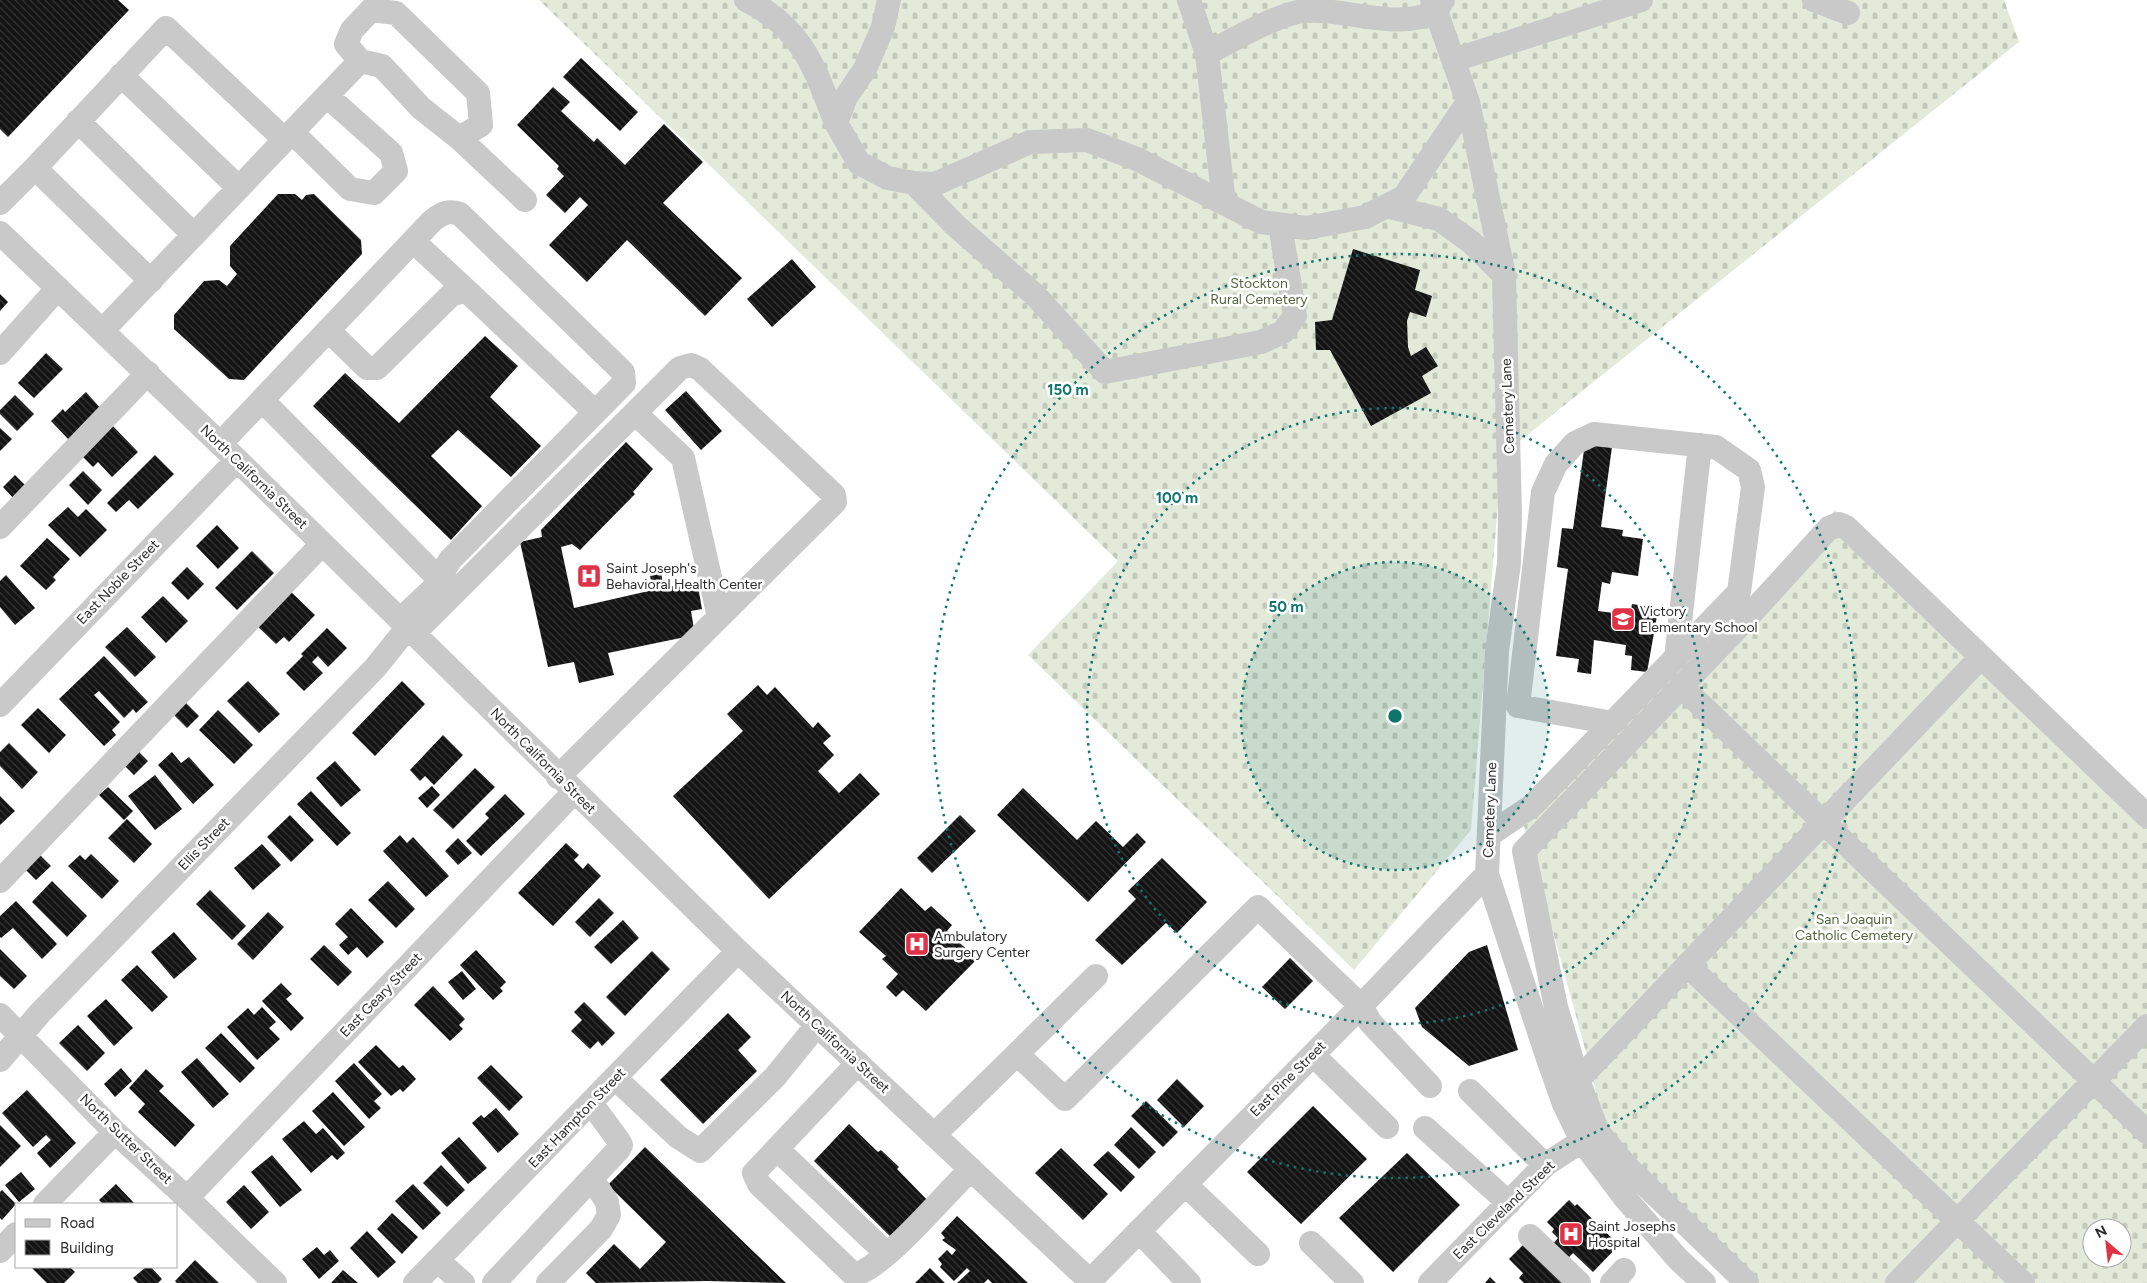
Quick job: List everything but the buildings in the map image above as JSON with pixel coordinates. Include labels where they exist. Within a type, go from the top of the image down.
[{"type":"street","points":[[746,0],[763,8],[797,40],[810,58],[836,122],[859,162],[888,178],[914,183],[935,184],[1030,142],[1087,140],[1137,159],[1261,222],[1306,228],[1365,216],[1404,197],[1468,102]]},
{"type":"street","points":[[836,122],[846,97],[865,69],[883,27],[889,0]]},
{"type":"street","points":[[1189,0],[1207,54],[1224,203]]},
{"type":"street","points":[[1454,60],[1641,0]]},
{"type":"street","points":[[1814,0],[1848,13]]},
{"type":"street","points":[[1207,54],[1237,38],[1297,12],[1366,15],[1403,21],[1437,4]]},
{"type":"street","name":"Cemetery Lane","points":[[1437,4],[1468,102],[1504,275],[1510,514],[1508,563],[1497,651],[1487,874],[1564,1104],[1582,1141],[1625,1198],[1678,1259],[1704,1283]]},
{"type":"street","points":[[458,138],[481,125],[478,93],[396,13],[371,10],[352,30],[346,44],[360,61],[382,66],[421,108],[458,138],[525,200]]},
{"type":"street","points":[[0,203],[166,28],[350,188],[374,193],[396,171],[391,153],[327,96]]},
{"type":"street","points":[[104,330],[360,61]]},
{"type":"street","points":[[121,75],[239,188]]},
{"type":"street","points":[[78,122],[194,235]]},
{"type":"street","points":[[35,168],[151,281]]},
{"type":"street","points":[[914,183],[955,225],[1035,295],[1105,372],[1261,342],[1283,332],[1295,316],[1280,224]]},
{"type":"street","points":[[1386,206],[1439,219],[1471,242],[1504,275]]},
{"type":"street","name":"East Noble Street","points":[[0,705],[228,452],[262,400],[413,241],[443,213],[452,211],[460,214],[624,372],[624,382],[450,560],[434,588],[407,627]]},
{"type":"street","name":"North California Street","points":[[0,233],[104,330],[566,785],[738,951],[1090,1282]]},
{"type":"street","points":[[413,241],[595,412]]},
{"type":"street","points":[[0,354],[58,288]]},
{"type":"street","points":[[328,330],[368,368],[376,368],[452,294],[467,291]]},
{"type":"street","name":"East Geary Street","points":[[187,1198],[719,617],[835,502],[834,495],[700,369],[691,365],[680,368],[635,413]]},
{"type":"street","points":[[0,528],[148,373]]},
{"type":"street","points":[[262,400],[439,579]]},
{"type":"street","points":[[407,627],[635,413],[683,458],[719,617]]},
{"type":"street","points":[[1489,835],[1532,806],[1613,723],[1676,658],[1739,592],[1753,487],[1749,470],[1716,447],[1594,434],[1575,443],[1556,464],[1543,492],[1518,706],[1613,723]]},
{"type":"street","points":[[1676,658],[1700,445]]},
{"type":"street","points":[[1747,1283],[1627,1167],[1598,1132],[1578,1080],[1556,1007],[1524,851],[1829,528],[1839,524],[1846,527],[2147,816]]},
{"type":"street","points":[[0,881],[322,544]]},
{"type":"street","name":"Ellis Street","points":[[0,1060],[40,1013],[375,668],[407,627]]},
{"type":"street","points":[[1578,1080],[1822,822],[1982,657]]},
{"type":"street","points":[[1681,686],[2147,1132]]},
{"type":"street","name":"East Pine Street","points":[[1090,1282],[1361,1006],[1487,874]]},
{"type":"street","points":[[1017,1054],[1065,1099],[1258,907],[1361,1006],[1370,1022],[1430,1086]]},
{"type":"street","name":"East Hampton Street","points":[[415,1283],[738,951]]},
{"type":"street","points":[[1688,965],[1959,1220],[2023,1283]]},
{"type":"street","points":[[934,1135],[1096,976]]},
{"type":"street","name":"North Sutter Street","points":[[0,1015],[115,1132],[275,1283]]},
{"type":"street","points":[[616,1078],[678,1137],[700,1151],[775,1077],[817,1025]]},
{"type":"street","points":[[1897,1283],[2147,1026]]},
{"type":"street","points":[[1312,1055],[1387,1127]]},
{"type":"street","points":[[858,1063],[754,1173],[759,1184],[854,1275],[865,1272],[887,1254],[971,1169]]},
{"type":"street","points":[[1470,1091],[1545,1165]]},
{"type":"street","points":[[494,1283],[592,1179],[621,1145],[591,1103]]},
{"type":"street","points":[[1425,1128],[1509,1203]]},
{"type":"street","points":[[46,1203],[115,1132]]},
{"type":"street","name":"East Cleveland Street","points":[[1430,1283],[1545,1165],[1582,1141]]},
{"type":"street","points":[[777,1148],[887,1254]]},
{"type":"street","points":[[548,1283],[601,1229],[610,1215],[607,1202],[592,1179]]},
{"type":"street","points":[[1185,1184],[1258,1254]]},
{"type":"street","points":[[1139,1231],[1189,1283]]},
{"type":"street","points":[[0,1251],[15,1235]]},
{"type":"street","points":[[1530,1236],[1579,1283]]},
{"type":"street","points":[[1311,1243],[1352,1283]]},
{"type":"street","points":[[437,1260],[463,1283]]},
{"type":"green space","name":"Stockton Rural Cemetery","points":[[539,0],[2004,0],[2019,42],[1502,455],[1471,830],[1354,970],[1028,655],[1118,561]]},
{"type":"green space","name":"San Joaquin Catholic Cemetery","points":[[1835,510],[2147,800],[2147,1283],[1752,1283],[1606,1139],[1590,1067],[1524,826]]},
{"type":"place","name":"Saint Joseph's Behavioral Health Center","points":[[589,576]]},
{"type":"place","name":"Victory Elementary School","points":[[1623,619]]},
{"type":"place","name":"Ambulatory Surgery Center","points":[[917,944]]},
{"type":"place","name":"Saint Josephs Hospital","points":[[1571,1234]]}]
